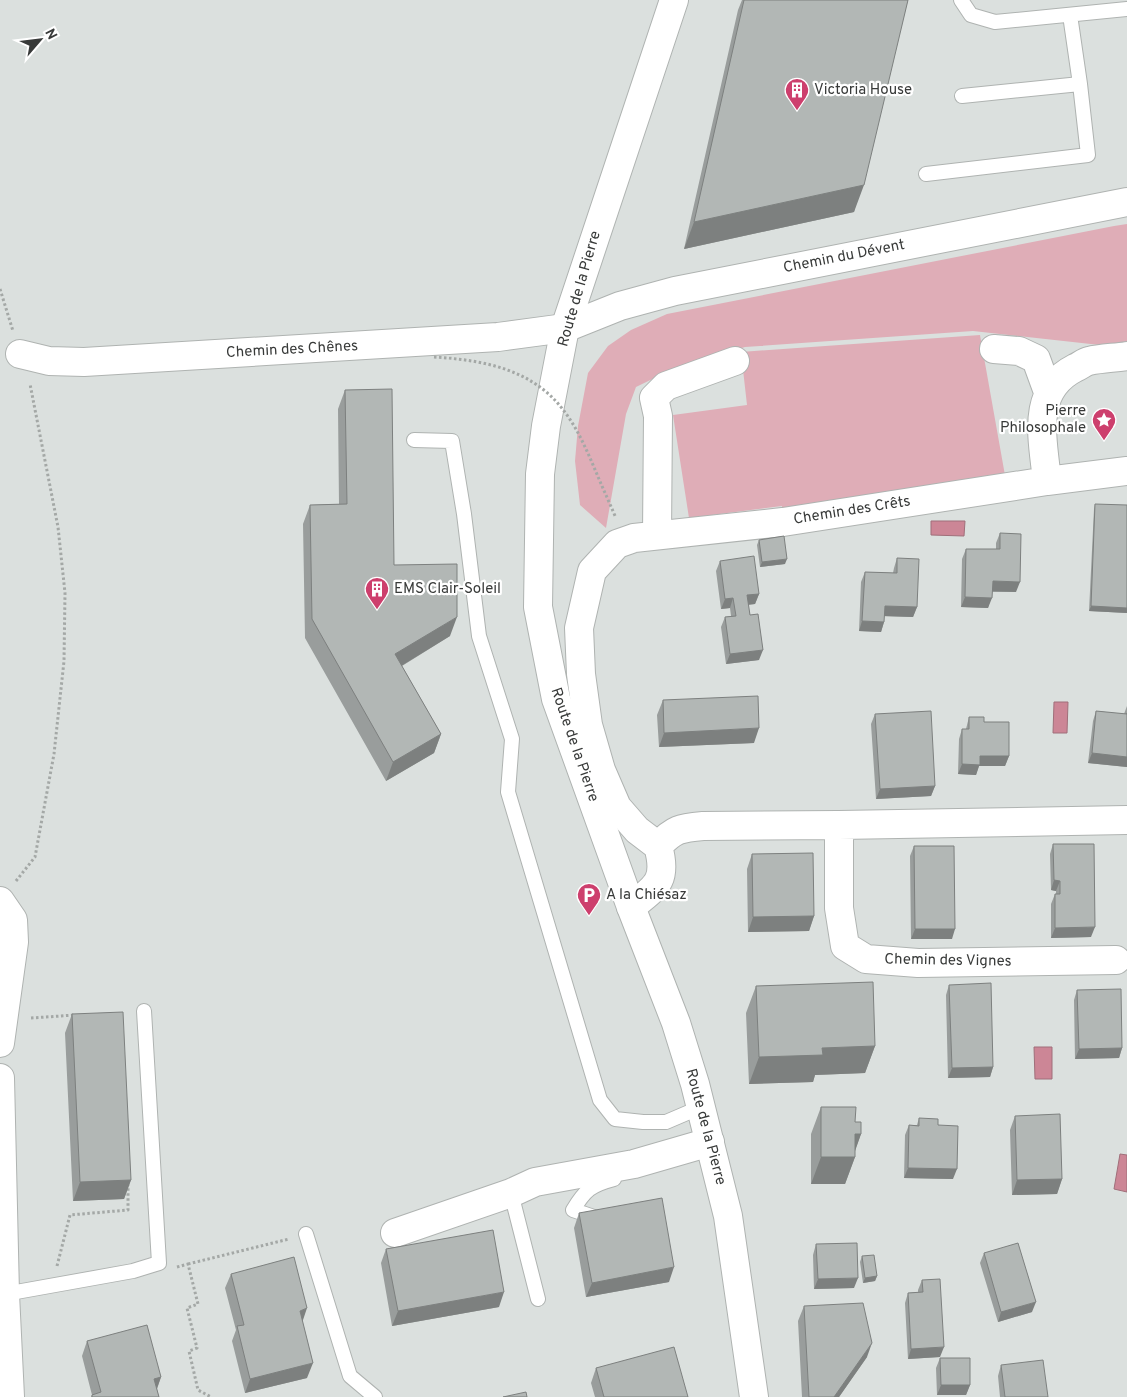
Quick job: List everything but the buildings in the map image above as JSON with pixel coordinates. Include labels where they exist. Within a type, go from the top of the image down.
[{"type":"street","name":"Route de la Pierre","points":[[674,0],[565,328],[546,426],[540,474],[538,607],[556,699],[631,907],[676,1023],[702,1107],[728,1216],[754,1397]]},
{"type":"street","name":"Chemin du Dévent","points":[[565,328],[620,306],[675,291],[1127,202]]},
{"type":"street","name":"Chemin des Chênes","points":[[20,354],[49,361],[84,362],[498,337],[565,328]]},
{"type":"street","points":[[994,349],[1019,351],[1036,358],[1048,392]]},
{"type":"street","points":[[1047,481],[1042,432],[1043,410],[1048,392],[1066,373],[1089,361],[1127,356]]},
{"type":"street","points":[[657,535],[658,416],[654,398],[666,386],[735,361]]},
{"type":"street","name":"Chemin des Crêts","points":[[658,846],[637,830],[617,807],[601,770],[588,725],[581,674],[579,628],[592,571],[617,544],[634,538],[783,522],[1047,481],[1127,471]]},
{"type":"street","points":[[631,907],[658,883],[663,862],[658,846],[666,837],[682,828],[1127,820]]},
{"type":"street","name":"Chemin des Vignes","points":[[839,826],[840,908],[845,946],[866,959],[918,963],[1116,960]]},
{"type":"street","points":[[0,1043],[14,942],[13,920],[6,894]]},
{"type":"street","points":[[0,1078],[5,1294],[10,1397]]},
{"type":"street","points":[[395,1233],[511,1193],[535,1182],[634,1164],[710,1142]]},
{"type":"lane","points":[[961,0],[971,16],[995,22],[1127,9]]},
{"type":"lane","points":[[926,174],[1088,155],[1070,15]]},
{"type":"lane","points":[[962,96],[1080,84]]},
{"type":"lane","points":[[414,440],[452,441],[464,514],[479,636],[512,739],[508,792],[600,1100],[614,1119],[642,1122],[666,1122],[702,1107]]},
{"type":"lane","points":[[5,1294],[133,1271],[159,1263],[144,1011]]},
{"type":"lane","points":[[597,1218],[573,1210],[583,1193],[600,1183],[635,1173],[654,1159]]},
{"type":"lane","points":[[511,1193],[538,1299]]},
{"type":"lane","points":[[306,1234],[350,1376],[375,1397]]},
{"type":"path","points":[[0,289],[30,380],[58,528],[65,593],[64,661],[54,754],[35,857],[6,894]]},
{"type":"path","points":[[434,357],[453,358],[500,366],[517,373],[544,390],[564,411],[574,427],[602,486],[625,542]]},
{"type":"path","points":[[28,1018],[76,1015]]},
{"type":"path","points":[[52,1286],[70,1215],[128,1210],[128,1183]]},
{"type":"path","points":[[159,1263],[170,1270],[306,1234]]},
{"type":"path","points":[[188,1264],[198,1304],[187,1308],[197,1348],[189,1351],[198,1390],[211,1397]]},
{"type":"shaded area","points":[[1127,224],[1127,348],[973,331],[745,347],[675,368],[636,387],[626,414],[606,528],[580,505],[575,461],[578,426],[588,373],[608,346],[631,330],[667,314]]},
{"type":"shaded area","points":[[980,335],[1006,481],[783,516],[782,506],[689,518],[673,415],[747,405],[741,352]]},
{"type":"shaded area","points":[[931,521],[965,521],[964,536],[931,535]]},
{"type":"shaded area","points":[[1054,702],[1068,702],[1067,733],[1053,733]]},
{"type":"shaded area","points":[[1034,1047],[1052,1047],[1052,1079],[1035,1079]]},
{"type":"shaded area","points":[[1120,1154],[1127,1155],[1127,1192],[1114,1189]]},
{"type":"place","name":"Victoria House","points":[[797,111]]},
{"type":"place","name":"Pierre Philosophale","points":[[1104,441]]},
{"type":"place","name":"EMS Clair-Soleil","points":[[377,610]]},
{"type":"place","name":"A la Chiésaz","points":[[589,916]]}]
